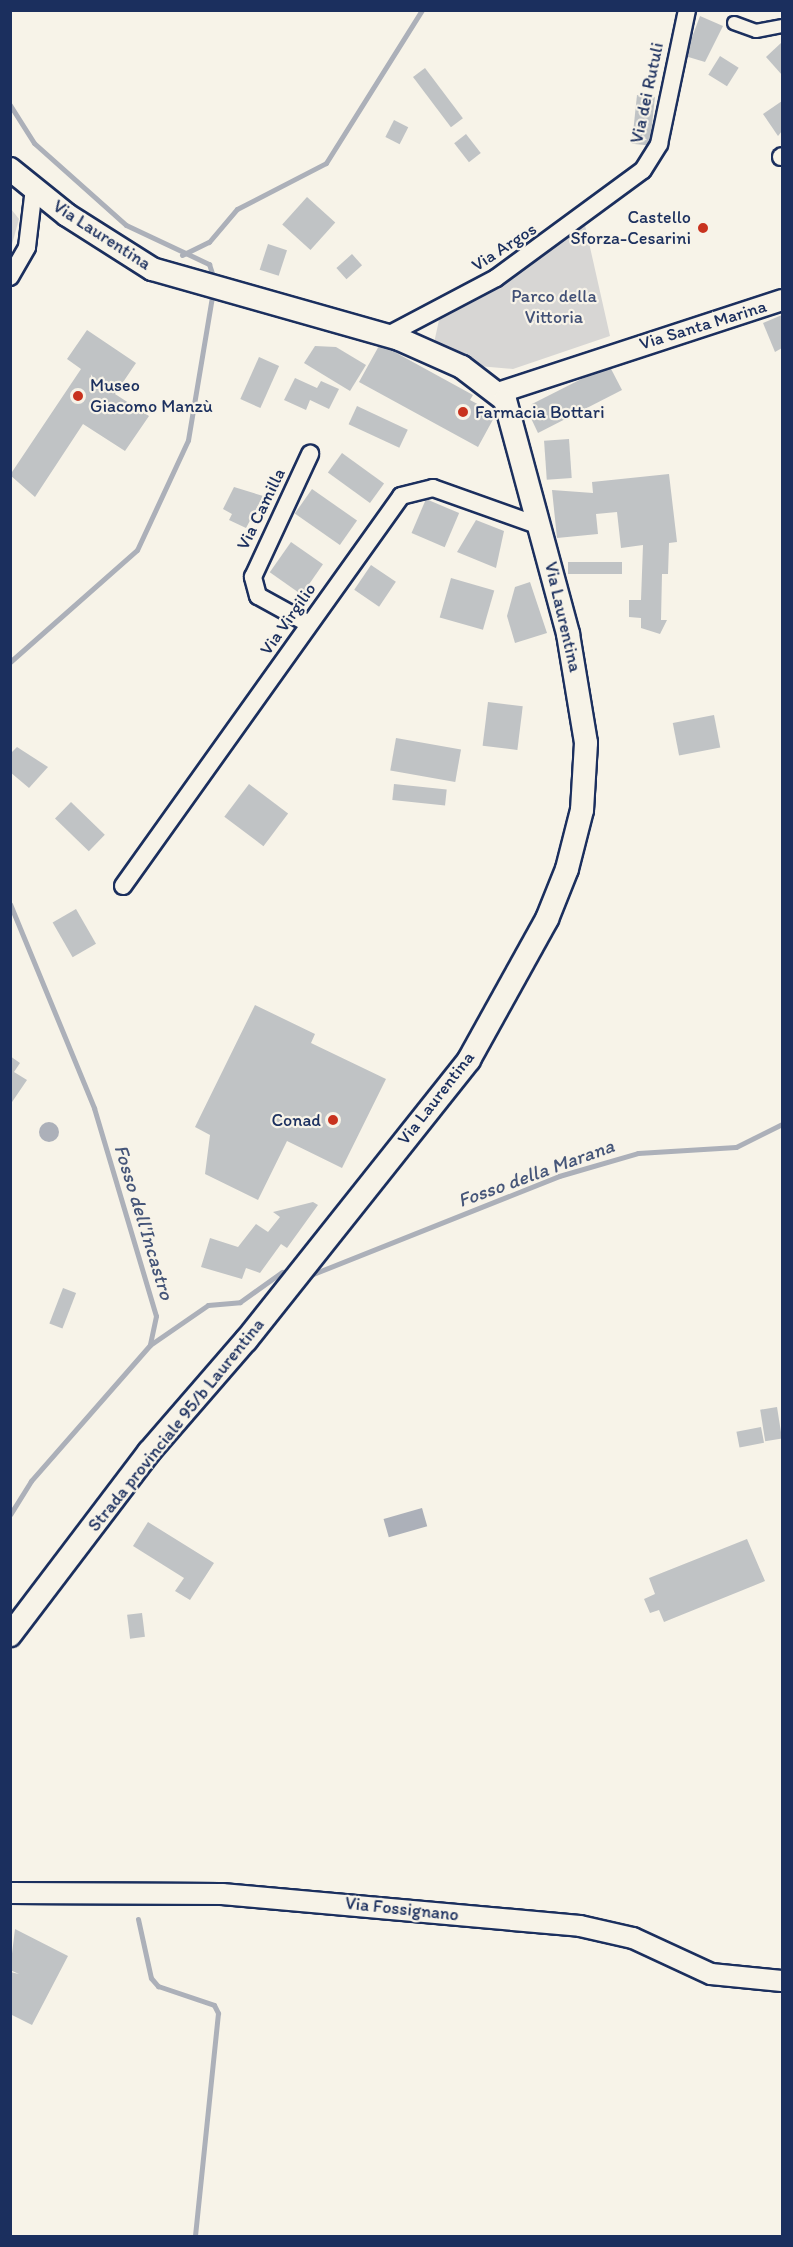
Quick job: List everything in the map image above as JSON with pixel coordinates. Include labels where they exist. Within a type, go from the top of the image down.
[{"type":"main road","name":"Via Laurentina","points":[[10,169],[113,247],[185,280],[388,335],[451,361],[498,393],[512,414],[576,672],[586,743],[582,810],[567,869],[547,920],[469,1060],[277,1300]]},
{"type":"main road","name":"Strada provinciale 95/b Laurentina","points":[[10,1635],[149,1452],[277,1300]]},
{"type":"street","name":"Via dei Rutuli","points":[[635,178],[659,144],[687,10]]},
{"type":"street","points":[[734,23],[756,31],[783,26]]},
{"type":"street","name":"Via Argos","points":[[388,335],[496,278],[635,178]]},
{"type":"street","points":[[10,277],[27,247],[34,188]]},
{"type":"street","name":"Via Santa Marina","points":[[498,393],[623,349],[736,319],[783,300]]},
{"type":"street","name":"Via Camilla","points":[[309,624],[258,596],[253,577],[310,454]]},
{"type":"street","name":"Via Virgilio","points":[[123,886],[395,503],[414,489],[439,489],[540,526]]},
{"type":"street","name":"Via Fossignano","points":[[10,1893],[222,1894],[580,1926],[633,1938],[711,1974],[783,1981]]},
{"type":"green space","points":[[11,209],[19,219],[11,248]]},
{"type":"green space","name":"Parco della Vittoria","points":[[585,225],[610,336],[513,369],[478,366],[434,343],[439,320],[498,289]]},
{"type":"shaded area","points":[[49,1122],[56,1125],[59,1132],[56,1139],[49,1142],[42,1139],[39,1132],[42,1125]]},
{"type":"shaded area","points":[[422,1508],[427,1526],[389,1537],[384,1519]]},
{"type":"building","points":[[700,16],[723,26],[705,62],[685,56]]},
{"type":"building","points":[[782,42],[782,75],[766,57]]},
{"type":"building","points":[[720,56],[739,68],[727,86],[708,75]]},
{"type":"building","points":[[425,68],[463,118],[451,127],[413,77]]},
{"type":"building","points":[[637,95],[655,97],[650,146],[632,144]]},
{"type":"building","points":[[782,101],[782,131],[778,136],[763,114]]},
{"type":"building","points":[[394,120],[408,127],[400,144],[385,137]]},
{"type":"building","points":[[466,134],[481,153],[469,162],[454,143]]},
{"type":"building","points":[[307,197],[335,222],[310,250],[282,224]]},
{"type":"building","points":[[268,244],[287,250],[279,276],[260,270]]},
{"type":"building","points":[[352,254],[362,265],[346,279],[336,268]]},
{"type":"building","points":[[782,315],[782,348],[775,352],[763,323]]},
{"type":"building","points":[[87,330],[136,363],[115,394],[149,416],[125,451],[83,424],[35,497],[10,475],[81,369],[67,359]]},
{"type":"building","points":[[380,344],[473,395],[470,400],[496,414],[478,447],[359,382]]},
{"type":"building","points":[[315,346],[336,347],[366,365],[350,391],[304,363]]},
{"type":"building","points":[[259,357],[279,366],[260,408],[240,399]]},
{"type":"building","points":[[609,365],[622,390],[538,433],[529,414],[532,404]]},
{"type":"building","points":[[295,378],[317,388],[321,381],[339,389],[329,409],[310,400],[306,410],[284,400]]},
{"type":"building","points":[[357,406],[408,430],[399,448],[349,424]]},
{"type":"building","points":[[569,439],[572,478],[547,480],[544,441]]},
{"type":"building","points":[[342,453],[384,484],[370,503],[328,472]]},
{"type":"building","points":[[669,474],[677,542],[669,543],[668,574],[662,574],[661,620],[667,620],[660,634],[641,628],[641,618],[629,617],[629,600],[641,600],[643,545],[621,548],[617,512],[596,514],[598,534],[557,538],[552,490],[593,493],[592,482]]},
{"type":"building","points":[[234,487],[263,496],[246,528],[229,520],[232,514],[223,509]]},
{"type":"building","points":[[312,489],[357,521],[340,545],[295,514]]},
{"type":"building","points":[[426,499],[459,513],[445,547],[412,533]]},
{"type":"building","points":[[476,520],[504,531],[496,568],[457,552]]},
{"type":"building","points":[[291,542],[323,564],[302,595],[270,572]]},
{"type":"building","points":[[568,562],[622,562],[622,574],[568,574]]},
{"type":"building","points":[[371,565],[396,582],[379,607],[354,590]]},
{"type":"building","points":[[451,578],[494,590],[483,630],[440,617]]},
{"type":"building","points":[[530,582],[547,633],[515,643],[507,616],[515,587]]},
{"type":"building","points":[[488,702],[523,706],[517,750],[483,746]]},
{"type":"building","points":[[714,715],[720,747],[679,755],[673,723]]},
{"type":"building","points":[[396,738],[461,749],[455,782],[390,770]]},
{"type":"building","points":[[17,747],[48,767],[29,788],[10,772],[10,754]]},
{"type":"building","points":[[249,784],[288,813],[263,846],[224,817]]},
{"type":"building","points":[[394,784],[447,790],[445,805],[392,800]]},
{"type":"building","points":[[71,802],[105,835],[89,851],[55,819]]},
{"type":"building","points":[[76,909],[96,944],[73,957],[53,922]]},
{"type":"building","points":[[255,1005],[315,1034],[311,1043],[386,1079],[342,1168],[287,1141],[258,1200],[205,1174],[210,1135],[195,1127]]},
{"type":"building","points":[[10,1056],[20,1063],[14,1072],[27,1080],[10,1105]]},
{"type":"building","points":[[313,1202],[318,1205],[287,1248],[281,1244],[260,1273],[246,1268],[242,1279],[201,1267],[210,1238],[238,1247],[256,1224],[268,1232],[280,1217],[273,1212]]},
{"type":"building","points":[[63,1288],[76,1293],[62,1328],[49,1323]]},
{"type":"building","points":[[777,1407],[782,1439],[765,1441],[760,1410]]},
{"type":"building","points":[[761,1427],[764,1443],[740,1447],[736,1432]]},
{"type":"building","points":[[148,1522],[214,1563],[190,1600],[175,1591],[184,1578],[133,1546]]},
{"type":"building","points":[[747,1539],[765,1581],[664,1622],[659,1610],[650,1613],[644,1599],[655,1594],[649,1578]]},
{"type":"building","points":[[142,1613],[145,1637],[130,1639],[127,1615]]},
{"type":"building","points":[[15,1929],[68,1956],[32,2025],[10,2014],[10,1972],[19,1974],[10,1970]]},
{"type":"waterway","points":[[182,255],[209,242],[237,209],[326,163],[422,10]]},
{"type":"waterway","name":"Fosso dell'Incastro","points":[[10,105],[34,143],[126,225],[209,264],[215,282]]},
{"type":"waterway","name":"Fosso dell'Incastro","points":[[10,662],[137,550],[188,440],[213,291]]},
{"type":"waterway","name":"Fosso dell'Incastro","points":[[10,904],[94,1108],[156,1316],[150,1345],[31,1481],[10,1514]]},
{"type":"waterway","name":"Fosso della Marana","points":[[308,1276],[559,1176],[638,1153],[736,1147],[782,1124]]},
{"type":"waterway","name":"Fosso della Marana","points":[[150,1345],[208,1305],[240,1302],[282,1272]]},
{"type":"waterway","points":[[138,1919],[151,1978],[158,1986],[214,2005],[218,2013],[195,2236]]},
{"type":"place","name":"Castello Sforza-Cesarini","points":[[703,228]]},
{"type":"place","name":"Museo Giacomo Manzù","points":[[78,396]]},
{"type":"place","name":"Farmacia Bottari","points":[[463,412]]},
{"type":"place","name":"Conad","points":[[333,1120]]}]
